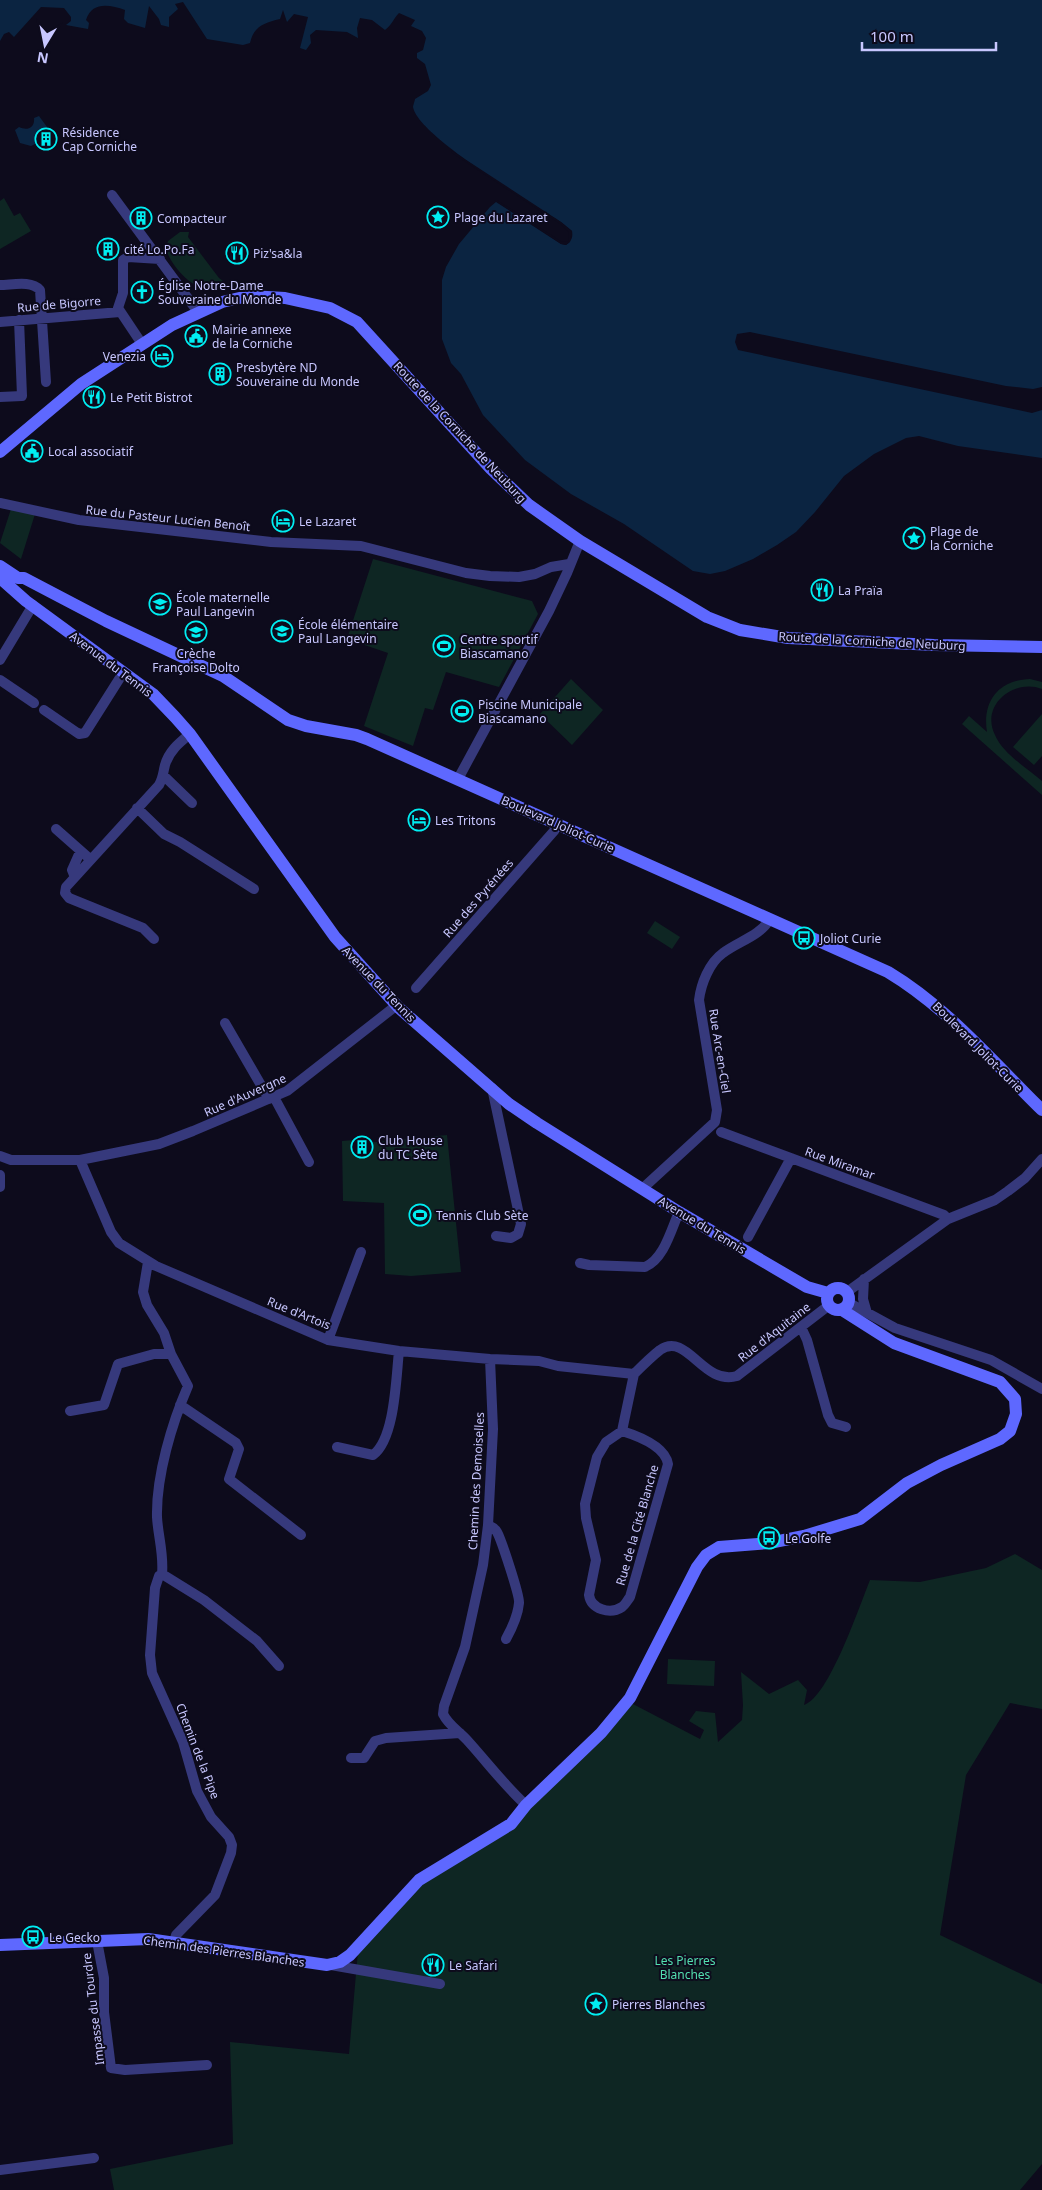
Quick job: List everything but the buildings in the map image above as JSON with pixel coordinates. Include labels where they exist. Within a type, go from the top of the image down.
[{"type":"street","points":[[112,195],[198,312]]},
{"type":"street","points":[[142,344],[118,308],[123,293],[123,260],[128,257],[160,259]]},
{"type":"street","points":[[0,285],[28,284],[36,286],[40,293],[46,382]]},
{"type":"street","name":"Route de la Corniche de Neuburg","points":[[0,452],[81,384],[142,344],[198,312],[222,302],[248,296],[264,296],[323,306],[346,315],[356,322],[384,351],[413,386],[508,487],[528,505],[580,541],[707,617],[740,630],[762,635],[827,641],[1042,647]]},
{"type":"street","name":"Rue de Bigorre","points":[[0,322],[120,312]]},
{"type":"street","points":[[0,397],[22,396],[19,320]]},
{"type":"street","name":"Rue du Pasteur Lucien Benoît","points":[[0,503],[79,520],[271,542],[361,546],[466,573],[490,576],[519,577],[535,574],[551,567],[569,564]]},
{"type":"street","points":[[458,779],[549,611],[580,541]]},
{"type":"street","name":"Avenue du Tennis","points":[[0,566],[23,588],[33,605],[153,694],[190,734],[336,937],[397,1005],[492,1088],[537,1123],[679,1212],[828,1300],[834,1310],[846,1302],[894,1343],[1000,1382],[1014,1399],[1016,1414],[1010,1431],[1000,1439],[941,1465],[908,1483],[860,1519],[804,1536],[769,1543],[719,1547],[706,1555],[697,1567],[630,1698],[601,1733],[526,1805],[511,1824],[419,1880],[350,1955],[340,1962],[327,1965]]},
{"type":"street","name":"Avenue du Tennis","points":[[0,578],[23,588]]},
{"type":"street","name":"Boulevard Joliot-Curie","points":[[23,588],[42,588],[106,621],[223,676],[288,720],[315,729],[356,735],[888,972],[945,1013],[1042,1110]]},
{"type":"street","points":[[0,660],[33,605]]},
{"type":"street","points":[[44,710],[80,734],[85,733],[124,673]]},
{"type":"street","points":[[0,680],[34,703]]},
{"type":"street","points":[[154,939],[143,928],[69,898],[65,893],[66,887],[74,875],[160,785],[164,776],[166,762],[171,752],[190,734]]},
{"type":"street","points":[[164,776],[192,803]]},
{"type":"street","points":[[137,808],[164,834],[254,888]]},
{"type":"street","name":"Rue des Pyrénées","points":[[416,988],[554,831],[558,824]]},
{"type":"street","points":[[56,829],[90,860]]},
{"type":"street","points":[[74,875],[72,870],[80,852]]},
{"type":"street","name":"Rue Arc-en-Ciel","points":[[642,1189],[715,1122],[717,1110],[699,1000],[701,984],[722,954],[764,928],[770,919]]},
{"type":"street","name":"Rue d'Auvergne","points":[[0,1156],[11,1160],[80,1160],[159,1144],[272,1098],[303,1080],[397,1005]]},
{"type":"street","points":[[225,1022],[309,1162]]},
{"type":"street","points":[[492,1088],[521,1224],[518,1234],[511,1238],[496,1236]]},
{"type":"street","name":"Rue Miramar","points":[[721,1132],[936,1212],[948,1219]]},
{"type":"street","points":[[748,1237],[790,1158]]},
{"type":"street","points":[[846,1302],[864,1279],[948,1219],[995,1200],[1020,1183],[1042,1159]]},
{"type":"street","name":"Rue d'Artois","points":[[80,1160],[111,1232],[119,1243],[148,1262],[328,1340],[400,1351],[490,1359],[539,1361],[558,1366],[634,1374]]},
{"type":"street","points":[[0,1175],[0,1187]]},
{"type":"street","points":[[580,1262],[589,1265],[645,1267],[654,1263],[679,1212]]},
{"type":"street","points":[[328,1340],[361,1252]]},
{"type":"street","name":"Chemin de la Pipe","points":[[148,1262],[143,1292],[147,1305],[164,1333],[171,1354],[188,1386],[180,1405],[163,1465],[157,1516],[164,1562],[162,1574],[159,1576],[155,1588],[150,1655],[152,1673],[183,1742],[197,1791],[211,1818],[229,1837],[232,1845],[231,1853],[215,1895],[176,1935],[174,1942]]},
{"type":"street","points":[[864,1279],[863,1299],[867,1313]]},
{"type":"street","points":[[828,1300],[835,1288],[842,1289],[846,1302],[895,1328],[991,1360],[1042,1389]]},
{"type":"street","name":"Rue d'Aquitaine","points":[[634,1374],[660,1350],[670,1346],[679,1347],[714,1374],[727,1379],[738,1376],[801,1327],[828,1300]]},
{"type":"street","points":[[801,1327],[807,1340],[828,1415],[832,1423],[846,1427]]},
{"type":"street","points":[[336,1447],[373,1456],[380,1450],[390,1425],[400,1351]]},
{"type":"street","points":[[70,1411],[104,1405],[118,1364],[154,1354],[171,1354]]},
{"type":"street","name":"Chemin des Demoiselles","points":[[490,1359],[494,1429],[488,1525],[466,1647],[444,1706],[443,1714],[446,1720],[460,1733],[504,1785],[526,1805]]},
{"type":"street","points":[[622,1431],[634,1374]]},
{"type":"street","points":[[180,1405],[236,1443],[238,1449],[229,1478],[300,1535]]},
{"type":"street","name":"Rue de la Cité Blanche","points":[[622,1431],[638,1436],[662,1452],[667,1458],[668,1464],[630,1597],[624,1606],[616,1610],[604,1610],[593,1606],[590,1601],[589,1595],[596,1560],[586,1518],[586,1504],[597,1457],[606,1442],[622,1431]]},
{"type":"street","points":[[488,1525],[495,1529],[502,1543],[510,1575],[518,1593],[519,1602],[512,1628],[506,1639]]},
{"type":"street","points":[[162,1574],[204,1600],[257,1641],[279,1666]]},
{"type":"street","points":[[351,1758],[364,1758],[375,1741],[386,1738],[460,1733]]},
{"type":"street","name":"Chemin des Pierres Blanches","points":[[0,1945],[148,1939],[327,1965]]},
{"type":"street","name":"Impasse du Tourdre","points":[[97,1941],[104,1978],[104,2012],[111,2068],[125,2070],[207,2065]]},
{"type":"street","points":[[327,1965],[440,1984]]},
{"type":"street","points":[[0,2170],[94,2158]]},
{"type":"green space","points":[[4,198],[14,216],[20,213],[31,231],[0,249],[0,201]]},
{"type":"green space","points":[[180,232],[189,232],[188,237],[223,281],[216,288],[199,287],[190,282],[169,257],[166,249],[168,241]]},
{"type":"green space","points":[[11,509],[35,514],[21,559],[0,543]]},
{"type":"green space","name":"Centre sportif Biascamano","points":[[373,559],[532,601],[538,614],[499,687],[446,672],[433,710],[425,708],[413,746],[364,726],[388,653],[347,639]]},
{"type":"green space","points":[[571,679],[603,710],[572,745],[540,714]]},
{"type":"green space","points":[[1030,679],[1042,682],[1042,689],[1021,687],[1002,697],[996,704],[992,714],[992,724],[995,735],[1004,748],[1042,781],[1042,795],[962,724],[969,716],[987,732],[987,711],[995,695],[1009,683]]},
{"type":"green space","points":[[1042,714],[1042,756],[1034,765],[1013,747]]},
{"type":"green space","points":[[655,921],[680,937],[672,949],[647,933]]},
{"type":"green space","name":"Tennis Club Sète","points":[[447,1135],[461,1272],[411,1276],[385,1274],[384,1203],[343,1201],[342,1141],[366,1139],[366,1143]]},
{"type":"green space","name":"Les Pierres Blanches","points":[[1015,1554],[1042,1570],[1042,1709],[1010,1703],[966,1775],[940,1935],[1042,1984],[1042,2164],[1020,2190],[114,2190],[110,2169],[233,2144],[230,2042],[349,2054],[358,1951],[422,1883],[505,1834],[631,1703],[700,1739],[704,1730],[689,1721],[696,1711],[715,1713],[718,1742],[742,1720],[741,1672],[769,1694],[798,1680],[807,1690],[804,1705],[814,1698],[833,1669],[870,1580],[920,1582],[986,1568]]},
{"type":"green space","points":[[668,1659],[715,1661],[714,1686],[667,1684]]},
{"type":"water","points":[[0,0],[1042,0],[1042,458],[958,446],[919,436],[906,438],[874,454],[844,476],[796,532],[777,545],[753,559],[725,571],[710,574],[693,571],[624,524],[571,494],[525,460],[483,415],[461,374],[451,363],[442,339],[442,280],[446,267],[459,244],[490,207],[496,202],[561,244],[566,245],[572,239],[572,231],[478,169],[434,135],[420,120],[413,107],[415,99],[428,91],[431,85],[425,64],[417,58],[417,53],[423,50],[426,38],[422,31],[411,26],[415,20],[399,13],[385,30],[372,20],[360,18],[357,28],[358,38],[347,32],[316,30],[310,35],[311,43],[306,50],[300,48],[308,17],[294,14],[287,22],[283,10],[280,19],[260,26],[254,33],[250,43],[243,45],[207,39],[183,2],[175,4],[178,9],[169,17],[169,27],[161,25],[159,19],[149,6],[145,28],[128,23],[124,19],[125,10],[113,7],[102,6],[93,10],[86,20],[89,23],[88,29],[66,25],[71,21],[71,17],[64,8],[41,7],[14,37],[9,32],[4,34],[0,41]]},
{"type":"water","points":[[39,116],[47,127],[45,139],[31,146],[20,143],[15,130],[19,127],[30,128],[34,118]]},
{"type":"pier","points":[[451,150],[561,222],[572,231],[570,242],[566,245],[561,244],[494,200],[497,200],[562,242],[568,241],[569,232],[560,224],[452,153]]},
{"type":"pier","points":[[750,332],[1006,386],[1033,389],[1042,387],[1042,410],[1032,413],[738,350],[735,342],[737,334]]},
{"type":"place","name":"Résidence Cap Corniche","points":[[46,139]]},
{"type":"place","name":"Plage du Lazaret","points":[[438,217]]},
{"type":"place","name":"Compacteur","points":[[141,218]]},
{"type":"place","name":"cité Lo.Po.Fa","points":[[108,249]]},
{"type":"place","name":"Piz'sa&la","points":[[237,253]]},
{"type":"place","name":"Église Notre-Dame Souveraine du Monde","points":[[142,292]]},
{"type":"place","name":"Mairie annexe de la Corniche","points":[[196,336]]},
{"type":"place","name":"Venezia","points":[[162,356]]},
{"type":"place","name":"Presbytère ND Souveraine du Monde","points":[[220,374]]},
{"type":"place","name":"Le Petit Bistrot","points":[[94,397]]},
{"type":"place","name":"Local associatif","points":[[32,451]]},
{"type":"place","name":"Le Lazaret","points":[[283,521]]},
{"type":"place","name":"Plage de la Corniche","points":[[914,538]]},
{"type":"place","name":"La Praïa","points":[[822,590]]},
{"type":"place","name":"École maternelle Paul Langevin","points":[[160,604]]},
{"type":"place","name":"École élémentaire Paul Langevin","points":[[282,631]]},
{"type":"place","name":"Crèche Françoise Dolto","points":[[196,632]]},
{"type":"place","name":"Centre sportif Biascamano","points":[[444,646]]},
{"type":"place","name":"Piscine Municipale Biascamano","points":[[462,711]]},
{"type":"place","name":"Les Tritons","points":[[419,820]]},
{"type":"place","name":"Joliot Curie","points":[[804,938]]},
{"type":"place","name":"Club House du TC Sète","points":[[362,1147]]},
{"type":"place","name":"Tennis Club Sète","points":[[420,1215]]},
{"type":"place","name":"Le Golfe","points":[[769,1538]]},
{"type":"place","name":"Le Gecko","points":[[33,1937]]},
{"type":"place","name":"Le Safari","points":[[433,1965]]},
{"type":"place","name":"Pierres Blanches","points":[[596,2004]]}]
